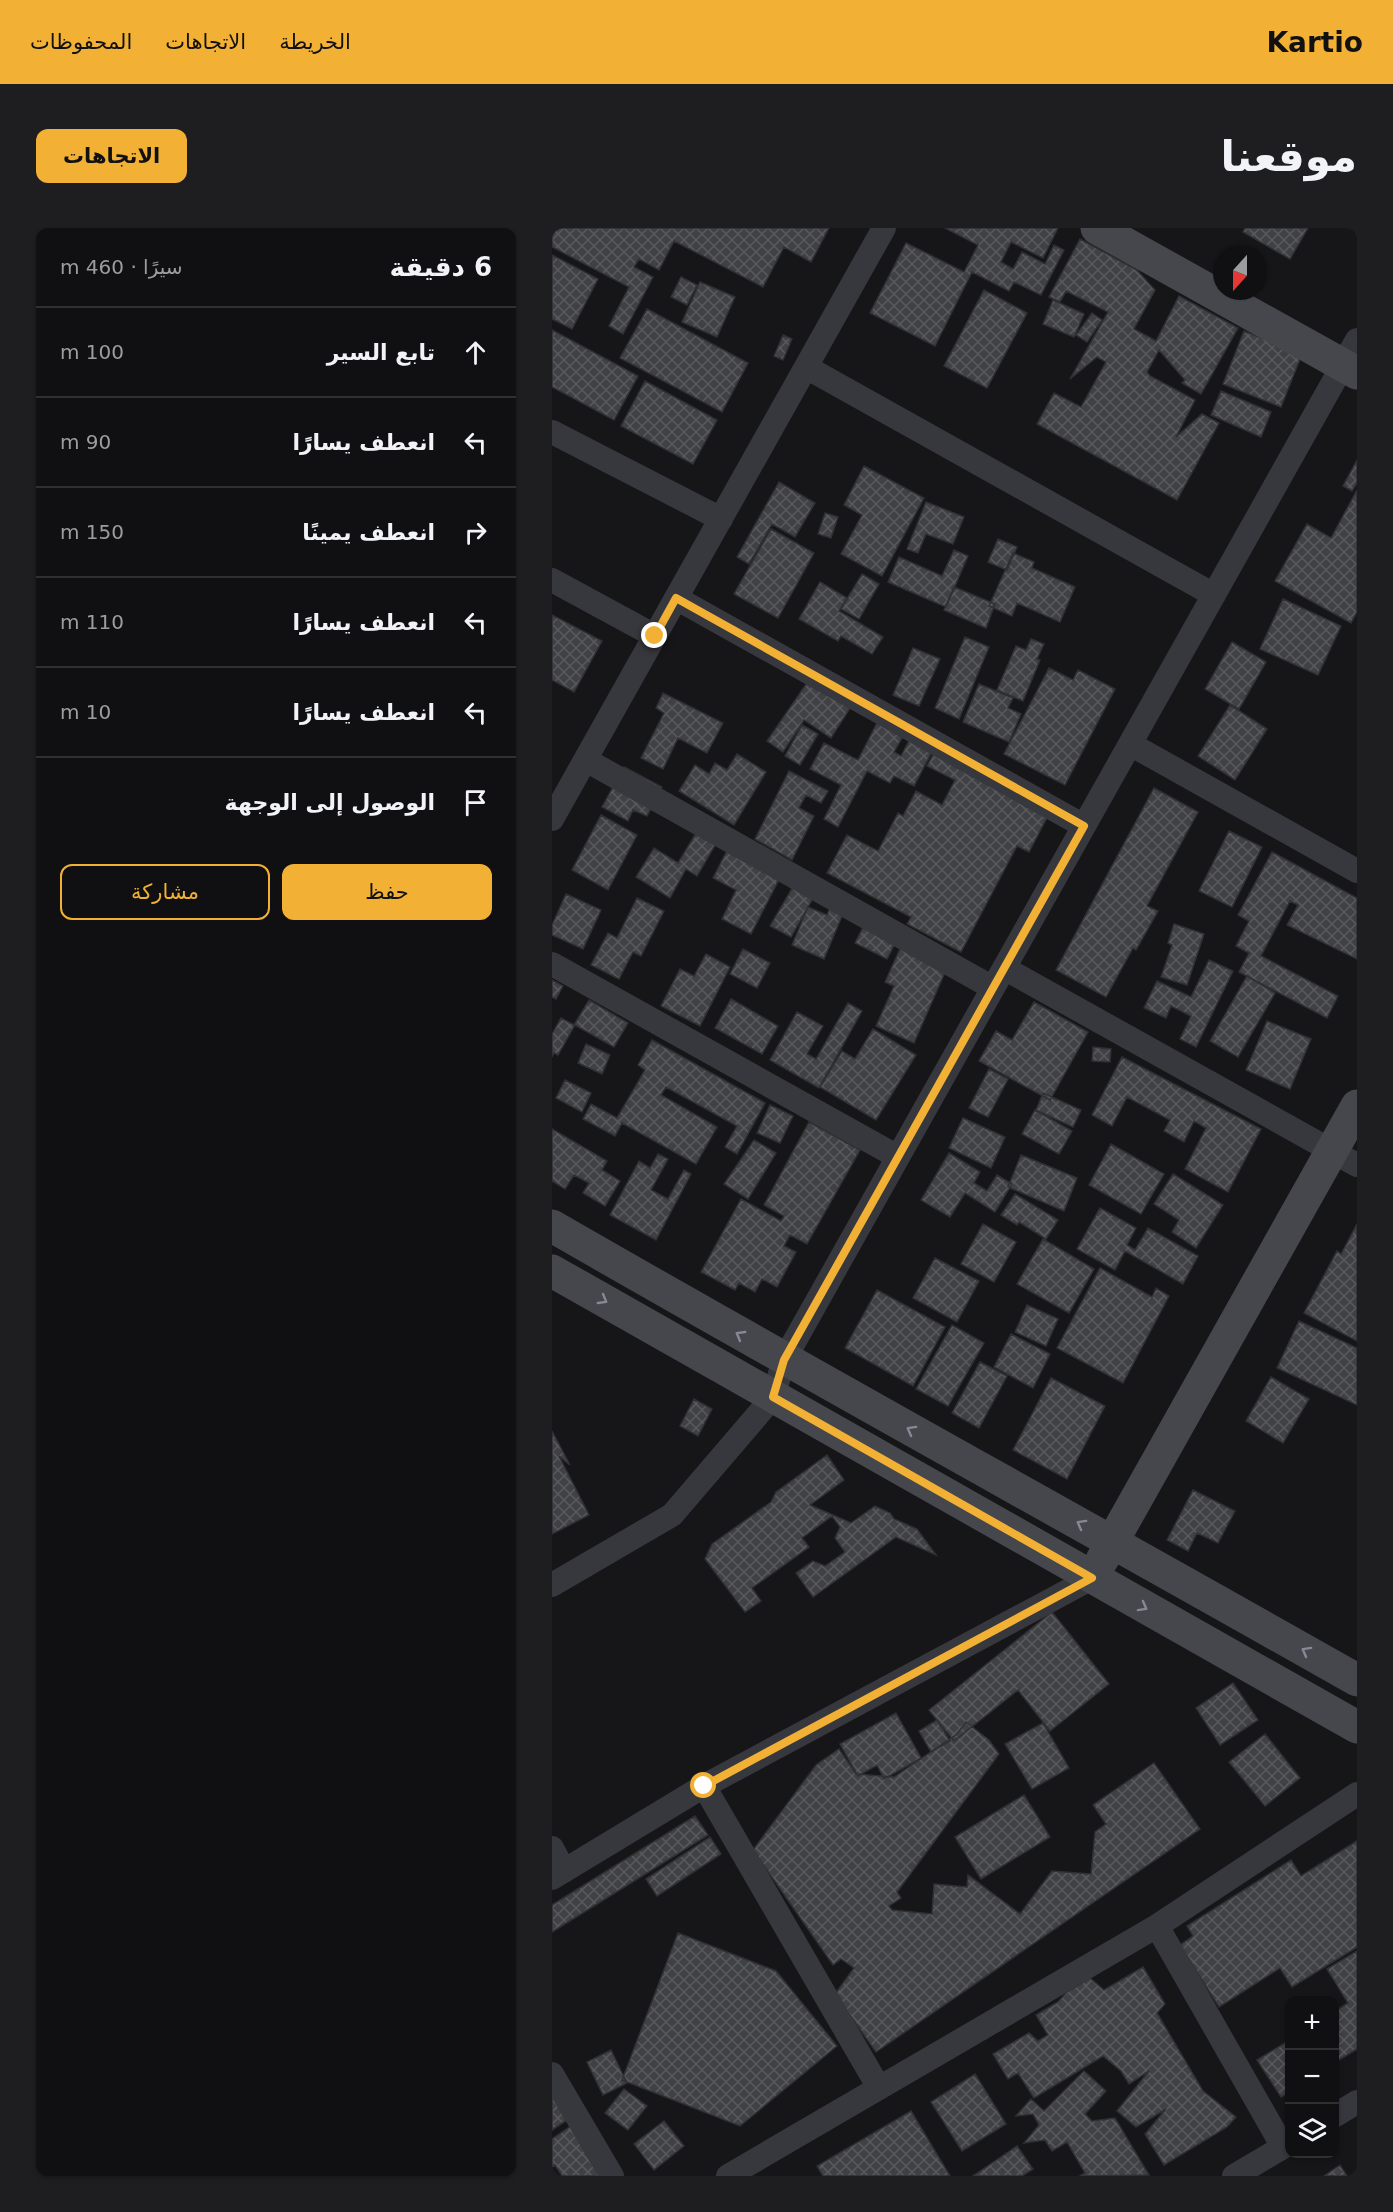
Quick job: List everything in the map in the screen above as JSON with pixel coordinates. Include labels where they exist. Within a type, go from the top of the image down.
[{"type":"main road","points":[[1097,228],[1352,359]]},
{"type":"main road","points":[[1092,1578],[1344,1158],[1357,1106]]},
{"type":"main road","points":[[552,1226],[784,1360],[1357,1680]]},
{"type":"main road","points":[[552,1271],[1357,1727]]},
{"type":"street","points":[[552,819],[884,228]]},
{"type":"street","points":[[552,1585],[672,1515],[773,1397],[784,1360],[1214,595],[1352,359]]},
{"type":"street","points":[[806,367],[1214,595]]},
{"type":"street","points":[[552,432],[721,519]]},
{"type":"street","points":[[552,580],[655,636]]},
{"type":"street","points":[[676,598],[1084,826]]},
{"type":"street","points":[[1130,744],[1357,872]]},
{"type":"street","points":[[586,760],[1344,1158]]},
{"type":"street","points":[[552,964],[898,1158]]},
{"type":"street","points":[[552,1848],[558,1875],[704,1786],[1092,1578]]},
{"type":"street","points":[[704,1786],[879,2088]]},
{"type":"street","points":[[728,2176],[1157,1926],[1357,1794]]},
{"type":"street","points":[[1157,1926],[1285,2143]]},
{"type":"street","points":[[552,2074],[612,2176]]},
{"type":"street","points":[[1234,2176],[1285,2146]]},
{"type":"building","points":[[552,228],[829,228],[811,262],[784,247],[763,287],[674,241],[659,270],[639,259],[634,267],[653,277],[623,334],[609,326],[629,287],[552,247]]},
{"type":"building","points":[[945,228],[1058,228],[1043,258],[1011,242],[1001,262],[1013,269],[1022,252],[1045,264],[1054,245],[1064,250],[1041,295],[1014,282],[1009,291],[972,272],[935,346],[870,313],[906,243],[964,272],[978,245]]},
{"type":"building","points":[[1245,228],[1308,228],[1290,259],[1243,232]]},
{"type":"building","points":[[1080,239],[1137,270],[1155,290],[1134,329],[1156,341],[1179,296],[1238,328],[1201,394],[1182,383],[1185,380],[1159,350],[1147,372],[1150,376],[1195,400],[1176,437],[1202,414],[1219,423],[1177,500],[1037,424],[1054,393],[1081,407],[1106,362],[1097,357],[1070,379],[1108,312],[1066,291],[1060,302],[1049,297]]},
{"type":"building","points":[[552,255],[598,279],[572,329],[552,319]]},
{"type":"building","points":[[681,277],[697,285],[687,305],[671,297]]},
{"type":"building","points":[[700,282],[735,297],[717,337],[682,322]]},
{"type":"building","points":[[984,290],[1027,313],[987,388],[944,366]]},
{"type":"building","points":[[1053,300],[1084,314],[1074,337],[1043,324]]},
{"type":"building","points":[[647,309],[748,363],[722,412],[620,358]]},
{"type":"building","points":[[1092,313],[1102,320],[1087,342],[1076,335]]},
{"type":"building","points":[[552,330],[638,376],[614,420],[552,387]]},
{"type":"building","points":[[1244,331],[1302,354],[1281,407],[1223,384]]},
{"type":"building","points":[[783,335],[792,339],[783,360],[774,356]]},
{"type":"building","points":[[645,381],[717,420],[693,464],[621,426]]},
{"type":"building","points":[[1221,391],[1271,412],[1261,437],[1211,415]]},
{"type":"building","points":[[1357,460],[1357,483],[1352,491],[1343,486]]},
{"type":"building","points":[[864,466],[924,498],[882,576],[841,554],[862,515],[844,505]]},
{"type":"building","points":[[779,482],[815,503],[795,537],[772,524],[749,564],[737,557]]},
{"type":"building","points":[[1357,490],[1357,612],[1351,623],[1275,581],[1307,524],[1331,538]]},
{"type":"building","points":[[926,502],[964,517],[953,544],[926,534],[918,553],[907,549]]},
{"type":"building","points":[[825,513],[838,517],[831,538],[818,534]]},
{"type":"building","points":[[771,529],[814,553],[778,618],[734,594]]},
{"type":"building","points":[[998,539],[1017,547],[1007,570],[988,562]]},
{"type":"building","points":[[954,550],[968,556],[946,607],[888,582],[899,557],[942,576]]},
{"type":"building","points":[[1013,553],[1034,562],[1032,568],[1075,587],[1060,622],[1017,603],[1012,616],[989,606]]},
{"type":"building","points":[[862,574],[879,584],[859,619],[841,609]]},
{"type":"building","points":[[820,582],[847,598],[839,611],[883,637],[872,654],[841,636],[838,641],[799,619]]},
{"type":"building","points":[[954,587],[995,604],[986,628],[944,610]]},
{"type":"building","points":[[1283,599],[1341,626],[1318,675],[1260,649]]},
{"type":"building","points":[[552,615],[602,641],[574,692],[552,680]]},
{"type":"building","points":[[965,637],[989,647],[959,719],[935,708]]},
{"type":"building","points":[[1031,639],[1044,644],[1023,701],[997,690],[1016,646],[1026,650]]},
{"type":"building","points":[[1232,642],[1266,662],[1239,709],[1205,689]]},
{"type":"building","points":[[913,648],[940,659],[919,706],[893,695]]},
{"type":"building","points":[[1049,668],[1073,680],[1078,670],[1115,689],[1065,785],[1004,754]]},
{"type":"building","points":[[813,674],[854,702],[831,738],[804,720],[783,752],[767,741]]},
{"type":"building","points":[[979,684],[1013,698],[1008,708],[1021,714],[1009,742],[963,722]]},
{"type":"building","points":[[663,693],[723,723],[707,753],[678,738],[663,769],[641,758],[664,713],[656,708]]},
{"type":"building","points":[[1230,705],[1267,729],[1235,780],[1198,756]]},
{"type":"building","points":[[880,717],[906,731],[894,752],[901,756],[912,735],[935,746],[914,786],[894,776],[890,783],[867,771],[838,827],[824,819],[841,785],[810,769],[824,743],[858,760]]},
{"type":"building","points":[[802,725],[818,734],[800,765],[785,756]]},
{"type":"building","points":[[936,749],[1051,810],[1029,852],[1017,846],[961,952],[907,924],[911,917],[827,873],[847,835],[878,851],[898,813],[903,816],[916,791],[942,805],[955,780],[927,766]]},
{"type":"building","points":[[737,754],[766,772],[734,825],[679,791],[695,765],[709,774],[715,763],[727,770]]},
{"type":"building","points":[[624,767],[662,787],[647,816],[633,810],[628,821],[602,807]]},
{"type":"building","points":[[789,771],[828,791],[821,803],[806,795],[799,808],[814,816],[792,860],[755,839]]},
{"type":"building","points":[[1154,788],[1198,812],[1147,906],[1158,911],[1136,950],[1133,948],[1106,997],[1056,970]]},
{"type":"building","points":[[601,815],[637,835],[608,890],[572,870]]},
{"type":"building","points":[[701,825],[720,837],[697,876],[686,869],[670,898],[636,877],[654,848],[678,863]]},
{"type":"building","points":[[1229,831],[1262,847],[1232,907],[1199,891]]},
{"type":"building","points":[[733,839],[786,866],[751,934],[722,919],[736,890],[713,878]]},
{"type":"building","points":[[1272,852],[1357,898],[1357,959],[1287,925],[1298,905],[1290,901],[1261,956],[1338,996],[1327,1018],[1239,972],[1249,953],[1236,946],[1249,921],[1238,915]]},
{"type":"building","points":[[801,873],[821,884],[791,937],[770,926]]},
{"type":"building","points":[[566,894],[601,910],[583,949],[552,935],[552,925]]},
{"type":"building","points":[[637,898],[664,911],[641,956],[633,952],[619,979],[591,965],[608,933],[617,938]]},
{"type":"building","points":[[832,903],[845,909],[824,959],[792,945],[808,907],[827,915]]},
{"type":"building","points":[[871,912],[903,928],[887,959],[855,943]]},
{"type":"building","points":[[1174,924],[1204,934],[1187,985],[1161,977],[1172,945],[1168,943]]},
{"type":"building","points":[[904,940],[950,961],[914,1043],[876,1026],[894,986],[885,982]]},
{"type":"building","points":[[743,949],[770,963],[757,988],[730,974]]},
{"type":"building","points":[[706,954],[730,967],[700,1026],[661,1006],[680,969],[694,976]]},
{"type":"building","points":[[1209,960],[1233,971],[1196,1047],[1180,1039],[1191,1016],[1171,1006],[1166,1018],[1144,1008],[1157,981],[1191,997]]},
{"type":"building","points":[[1247,976],[1275,993],[1238,1057],[1210,1041]]},
{"type":"building","points":[[552,980],[563,986],[556,999],[552,997]]},
{"type":"building","points":[[731,999],[778,1026],[762,1054],[715,1028]]},
{"type":"building","points":[[589,1000],[628,1023],[614,1047],[575,1025],[558,1055],[554,1053],[552,1057],[552,1034],[561,1018],[574,1025]]},
{"type":"building","points":[[1034,1002],[1088,1032],[1050,1100],[979,1061],[996,1031],[1012,1040]]},
{"type":"building","points":[[848,1003],[862,1011],[819,1088],[770,1060],[797,1012],[823,1026],[807,1054],[816,1059]]},
{"type":"building","points":[[1267,1021],[1311,1039],[1290,1089],[1246,1070]]},
{"type":"building","points":[[873,1029],[916,1055],[876,1120],[820,1087],[842,1051],[855,1059]]},
{"type":"building","points":[[652,1040],[765,1103],[737,1154],[725,1147],[737,1126],[666,1087],[661,1095],[717,1127],[696,1164],[622,1123],[615,1136],[583,1119],[591,1104],[617,1118],[645,1070],[638,1065]]},
{"type":"building","points":[[586,1044],[610,1055],[602,1074],[578,1063]]},
{"type":"building","points":[[1093,1047],[1111,1049],[1110,1062],[1092,1061]]},
{"type":"building","points":[[1122,1057],[1261,1129],[1228,1192],[1185,1169],[1206,1128],[1194,1121],[1184,1142],[1164,1131],[1170,1120],[1127,1097],[1112,1126],[1092,1115]]},
{"type":"building","points":[[989,1069],[1008,1079],[988,1117],[969,1108]]},
{"type":"building","points":[[565,1080],[591,1093],[582,1112],[556,1098]]},
{"type":"building","points":[[1043,1093],[1081,1110],[1073,1127],[1036,1110]]},
{"type":"building","points":[[770,1105],[793,1116],[780,1143],[757,1133]]},
{"type":"building","points":[[1035,1110],[1072,1131],[1059,1154],[1022,1134]]},
{"type":"building","points":[[963,1118],[1005,1137],[991,1168],[949,1148]]},
{"type":"building","points":[[809,1122],[860,1150],[807,1244],[790,1235],[784,1246],[796,1252],[777,1287],[762,1279],[755,1292],[739,1283],[735,1290],[701,1272],[741,1199],[781,1221],[784,1216],[764,1205]]},
{"type":"building","points":[[552,1129],[607,1161],[602,1170],[620,1181],[605,1206],[583,1193],[589,1183],[574,1175],[565,1189],[552,1181]]},
{"type":"building","points":[[754,1140],[776,1153],[748,1199],[724,1184]]},
{"type":"building","points":[[1111,1144],[1164,1174],[1141,1214],[1089,1185]]},
{"type":"building","points":[[949,1153],[980,1172],[974,1183],[987,1191],[997,1175],[1012,1184],[995,1212],[965,1193],[950,1217],[921,1200]]},
{"type":"building","points":[[658,1154],[668,1159],[651,1190],[668,1199],[684,1170],[691,1174],[656,1240],[610,1215],[639,1161],[650,1168]]},
{"type":"building","points":[[1021,1155],[1077,1178],[1064,1211],[1008,1187]]},
{"type":"building","points":[[1173,1174],[1223,1205],[1196,1248],[1172,1232],[1179,1220],[1154,1204]]},
{"type":"building","points":[[1015,1194],[1058,1220],[1046,1239],[1019,1222],[1017,1225],[1001,1215]]},
{"type":"building","points":[[1100,1208],[1136,1228],[1127,1245],[1135,1250],[1148,1228],[1198,1256],[1183,1284],[1125,1251],[1115,1270],[1077,1249]]},
{"type":"building","points":[[983,1224],[1016,1242],[994,1282],[961,1264]]},
{"type":"building","points":[[1357,1224],[1357,1341],[1304,1313],[1337,1251],[1341,1254]]},
{"type":"building","points":[[1043,1239],[1094,1269],[1069,1313],[1017,1284]]},
{"type":"building","points":[[935,1258],[979,1281],[957,1322],[913,1298]]},
{"type":"building","points":[[1100,1268],[1152,1297],[1156,1288],[1169,1296],[1123,1383],[1057,1348]]},
{"type":"building","points":[[877,1290],[945,1327],[913,1386],[845,1348]]},
{"type":"building","points":[[1027,1305],[1058,1319],[1046,1346],[1015,1332]]},
{"type":"building","points":[[1299,1321],[1357,1348],[1357,1405],[1277,1368]]},
{"type":"building","points":[[952,1325],[984,1343],[948,1406],[916,1389]]},
{"type":"building","points":[[1011,1334],[1050,1354],[1033,1388],[994,1367]]},
{"type":"building","points":[[980,1362],[1007,1376],[979,1428],[952,1413]]},
{"type":"building","points":[[1271,1377],[1309,1399],[1283,1443],[1246,1421]]},
{"type":"building","points":[[1051,1378],[1105,1406],[1067,1479],[1013,1450]]},
{"type":"building","points":[[694,1399],[712,1409],[698,1436],[680,1426]]},
{"type":"building","points":[[552,1431],[570,1465],[559,1456],[589,1515],[552,1534]]},
{"type":"building","points":[[827,1455],[844,1480],[810,1505],[851,1523],[875,1506],[890,1513],[894,1519],[917,1529],[936,1555],[896,1537],[813,1597],[796,1573],[813,1561],[825,1566],[845,1552],[835,1538],[840,1527],[832,1516],[802,1538],[809,1547],[752,1588],[761,1601],[745,1612],[705,1559],[712,1544],[771,1502],[776,1492]]},
{"type":"building","points":[[1193,1490],[1235,1511],[1218,1543],[1197,1533],[1188,1551],[1167,1540]]},
{"type":"building","points":[[1052,1612],[1109,1684],[1050,1731],[1018,1690],[954,1741],[929,1710]]},
{"type":"building","points":[[1233,1683],[1258,1720],[1220,1745],[1196,1708]]},
{"type":"building","points":[[896,1713],[921,1758],[884,1779],[877,1765],[858,1776],[840,1744]]},
{"type":"building","points":[[937,1720],[950,1741],[931,1752],[919,1731]]},
{"type":"building","points":[[966,1722],[989,1740],[999,1754],[897,1892],[901,1898],[889,1906],[892,1910],[932,1914],[934,1884],[967,1887],[968,1875],[1020,1914],[1052,1871],[1091,1874],[1095,1832],[1106,1824],[1093,1805],[1154,1763],[1200,1829],[876,2052],[835,1994],[854,1968],[841,1959],[833,1965],[753,1850],[816,1765],[839,1749],[856,1774],[894,1777],[957,1734]]},
{"type":"building","points":[[1043,1723],[1069,1768],[1032,1789],[1005,1744]]},
{"type":"building","points":[[1265,1734],[1300,1778],[1265,1806],[1229,1762]]},
{"type":"building","points":[[1024,1795],[1050,1837],[981,1879],[955,1837]]},
{"type":"building","points":[[695,1816],[708,1835],[552,1932],[552,1905]]},
{"type":"building","points":[[710,1837],[721,1854],[657,1896],[646,1879]]},
{"type":"building","points":[[1357,1841],[1357,1947],[1292,1987],[1280,1968],[1219,2007],[1180,1945],[1193,1936],[1187,1926],[1291,1860],[1301,1876]]},
{"type":"building","points":[[678,1933],[776,1971],[837,2046],[740,2126],[622,2080]]},
{"type":"building","points":[[1357,1951],[1357,2049],[1339,2060],[1339,2009],[1348,2003],[1327,1969]]},
{"type":"building","points":[[1143,1967],[1165,2004],[1157,2013],[1203,2091],[1236,2117],[1227,2127],[1164,2165],[1145,2134],[1166,2109],[1136,2127],[1117,2111],[1149,2071],[1129,2084],[1121,2071],[1103,2056],[1034,2098],[1018,2073],[1008,2079],[993,2054],[1029,2033],[1038,2041],[1048,2035],[1036,2015],[1090,1978],[1104,1990]]},
{"type":"building","points":[[1285,2043],[1285,2095],[1281,2097],[1257,2060]]},
{"type":"building","points":[[611,2050],[627,2083],[603,2095],[587,2062]]},
{"type":"building","points":[[1084,2071],[1106,2091],[1085,2114],[1092,2121],[1115,2118],[1149,2175],[1080,2176],[1085,2173],[1067,2142],[1052,2151],[1045,2140],[1024,2143],[1039,2125],[1033,2114],[1016,2116],[1031,2099],[1044,2111]]},
{"type":"building","points":[[975,2074],[1006,2124],[962,2151],[931,2102]]},
{"type":"building","points":[[624,2089],[647,2106],[628,2130],[605,2113]]},
{"type":"building","points":[[552,2091],[570,2118],[552,2130]]},
{"type":"building","points":[[911,2111],[950,2176],[823,2176],[817,2166]]},
{"type":"building","points":[[664,2121],[684,2146],[654,2170],[634,2144]]},
{"type":"building","points":[[574,2124],[609,2176],[562,2176],[555,2165],[552,2167],[552,2139]]},
{"type":"building","points":[[1017,2146],[1033,2169],[1022,2176],[973,2176]]},
{"type":"building","points":[[1340,2165],[1347,2176],[1324,2176]]},
{"type":"route","points":[[655,636],[676,598],[1084,826],[784,1360],[773,1397],[1092,1578],[704,1786]]}]
